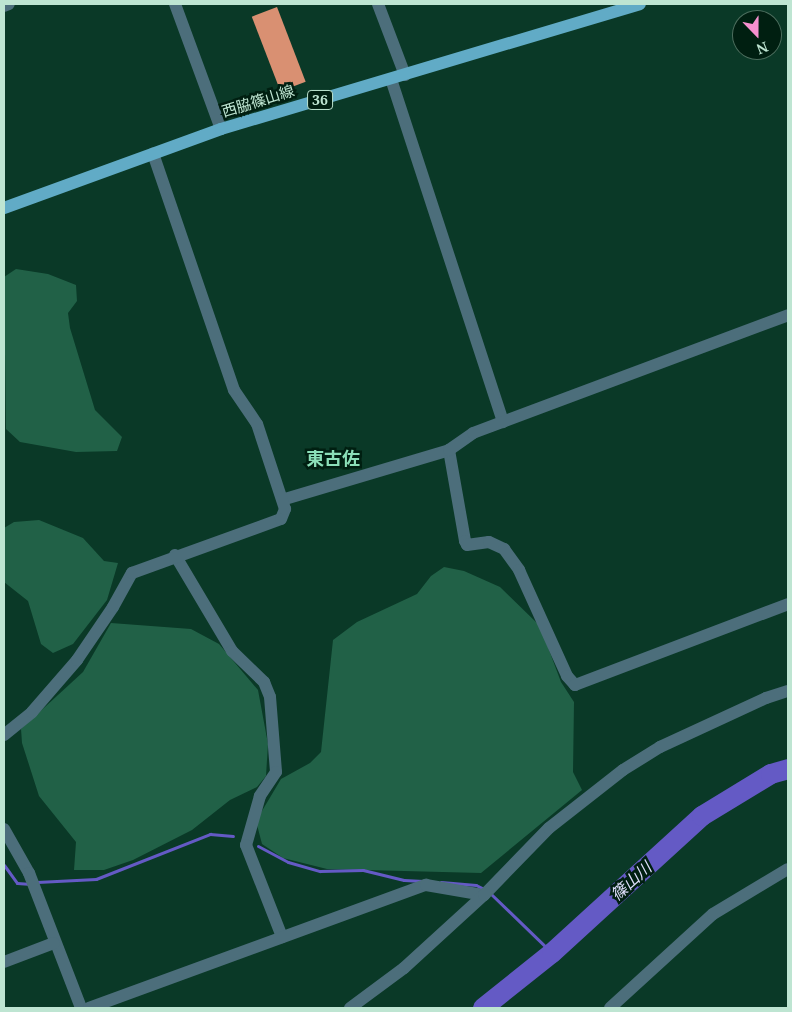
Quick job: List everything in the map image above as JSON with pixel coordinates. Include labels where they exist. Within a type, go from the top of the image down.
[{"type":"main road","name":"西脇篠山線","points":[[4,208],[221,129],[640,4]]},
{"type":"street","points":[[4,6],[9,4]]},
{"type":"street","points":[[175,4],[221,129]]},
{"type":"street","points":[[378,4],[405,74]]},
{"type":"street","points":[[391,79],[504,422]]},
{"type":"street","points":[[4,735],[32,712],[77,660],[114,607],[132,572],[281,519],[286,509],[285,499],[257,424],[234,390],[154,153]]},
{"type":"street","points":[[285,499],[449,450],[473,434],[788,315]]},
{"type":"street","points":[[449,450],[467,545],[489,542],[504,549],[519,570],[567,676],[575,685],[788,604]]},
{"type":"street","points":[[176,555],[232,651],[264,682],[270,697],[276,772],[260,796],[246,845],[282,937]]},
{"type":"street","points":[[350,1008],[404,968],[484,895],[549,828],[623,770],[660,747],[766,698],[788,691]]},
{"type":"street","points":[[4,829],[30,873],[54,943],[81,1008]]},
{"type":"street","points":[[610,1008],[713,914],[788,869]]},
{"type":"street","points":[[89,1008],[426,885],[484,895]]},
{"type":"street","points":[[4,962],[54,943]]},
{"type":"green space","points":[[16,269],[48,274],[76,285],[77,301],[68,313],[70,328],[95,410],[122,437],[117,451],[76,452],[20,442],[6,429],[4,277]]},
{"type":"green space","points":[[39,520],[83,538],[104,561],[118,563],[107,600],[73,644],[53,653],[41,644],[28,601],[4,582],[4,528],[14,522]]},
{"type":"green space","points":[[444,567],[464,571],[500,587],[540,626],[561,682],[574,702],[573,772],[582,790],[481,873],[327,869],[283,858],[262,844],[256,821],[281,779],[310,763],[321,752],[333,640],[357,622],[417,594],[431,576]]},
{"type":"green space","points":[[111,623],[191,629],[219,644],[258,690],[268,744],[266,776],[257,787],[230,800],[192,830],[133,860],[104,870],[74,870],[76,842],[39,796],[22,743],[21,729],[83,672]]},
{"type":"building","points":[[277,7],[306,82],[280,91],[252,17]]},
{"type":"waterway","name":"篠山川","points":[[483,1008],[552,953],[702,816],[771,774],[788,769]]},
{"type":"waterway","points":[[37,882],[96,879],[210,834],[233,836]]},
{"type":"waterway","points":[[258,846],[288,862],[320,871],[363,870],[404,880],[423,881]]},
{"type":"waterway","points":[[4,865],[17,883],[31,884]]},
{"type":"waterway","points":[[441,882],[476,885],[484,889]]},
{"type":"waterway","points":[[491,894],[552,953]]},
{"type":"district","name":"東古佐","points":[[333,458]]}]
